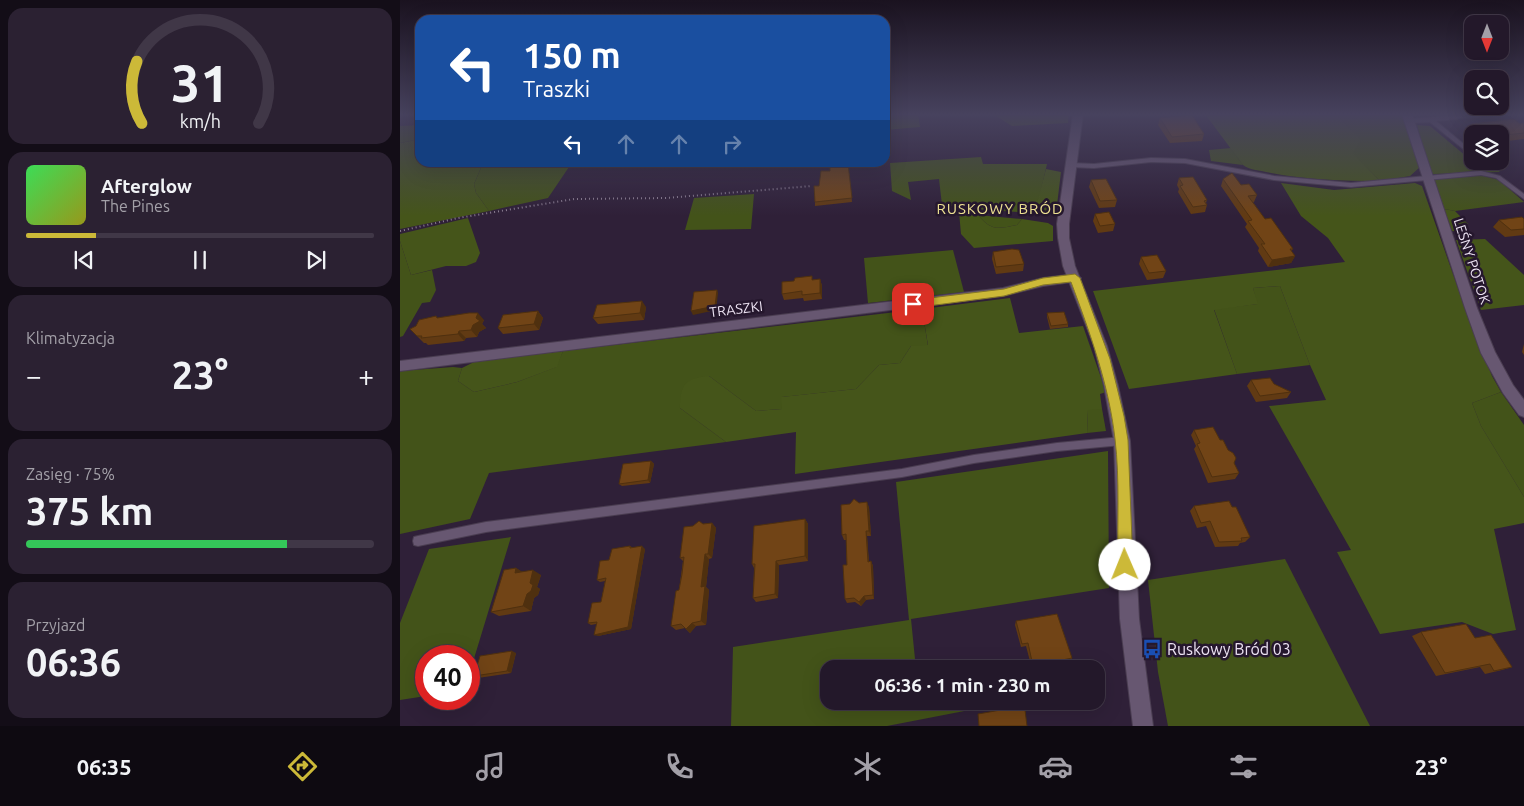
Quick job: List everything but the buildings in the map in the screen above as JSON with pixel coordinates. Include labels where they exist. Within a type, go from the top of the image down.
[{"type":"street","points":[[1073,148],[1063,237],[1075,278],[1104,359],[1113,390],[1122,440],[1127,603],[1143,726]]},
{"type":"street","name":"LEŚNY POTOK","points":[[1417,148],[1488,353],[1524,411]]},
{"type":"street","name":"TRASZKI","points":[[400,366],[507,351],[635,338],[953,299],[1004,292],[1043,282],[1075,278]]},
{"type":"lane","points":[[1071,165],[1102,166],[1151,160],[1185,161],[1274,178],[1351,185],[1426,177],[1490,174],[1505,181],[1524,197]]},
{"type":"lane","points":[[418,541],[486,527],[902,473],[974,459],[1122,440]]},
{"type":"path","points":[[400,231],[458,218],[574,199],[666,198],[812,186]]},
{"type":"green space","points":[[400,148],[415,148],[415,167],[481,167],[474,184],[476,193],[489,211],[400,229]]},
{"type":"green space","points":[[1230,148],[1356,148],[1353,153],[1380,181],[1337,180],[1280,175],[1254,170],[1243,165]]},
{"type":"green space","points":[[1231,148],[1243,165],[1211,161],[1209,150]]},
{"type":"green space","points":[[1355,148],[1414,148],[1420,167],[1410,176],[1380,181],[1352,153]]},
{"type":"green space","points":[[1423,148],[1456,148],[1464,154],[1464,170],[1498,170],[1500,172],[1433,174],[1429,169]]},
{"type":"green space","points":[[981,157],[983,164],[1047,164],[1038,203],[990,203],[986,210],[942,205],[939,179],[908,182],[911,200],[892,191],[890,163]]},
{"type":"green space","points":[[481,167],[569,167],[548,198],[489,211],[476,193],[474,184]]},
{"type":"green space","points":[[1046,169],[1061,172],[1056,213],[986,210],[989,203],[1037,203]]},
{"type":"green space","points":[[1480,175],[1499,180],[1524,202],[1455,211],[1444,209],[1432,182],[1434,179]]},
{"type":"green space","points":[[1281,183],[1334,190],[1415,183],[1422,186],[1466,311],[1492,376],[1501,392],[1472,403],[1481,426],[1524,497],[1524,523],[1494,529],[1516,630],[1493,634],[1462,622],[1380,634],[1337,552],[1351,550],[1269,406],[1326,400],[1310,365],[1280,286],[1253,288],[1258,304],[1214,310],[1237,374],[1129,389],[1093,291],[1345,262],[1328,238],[1301,216]]},
{"type":"green space","points":[[754,194],[751,229],[685,230],[694,198]]},
{"type":"green space","points":[[1444,209],[1455,211],[1468,224],[1459,225],[1463,232],[1452,231]]},
{"type":"green space","points":[[959,212],[978,215],[987,224],[995,228],[1017,225],[1022,219],[1048,223],[1053,226],[1053,241],[974,248],[961,234]]},
{"type":"green space","points":[[978,215],[1022,219],[1017,225],[995,228],[987,224]]},
{"type":"green space","points":[[468,218],[480,253],[476,262],[466,266],[446,266],[411,275],[400,241],[400,234]]},
{"type":"green space","points":[[1485,239],[1524,275],[1524,305],[1481,310],[1456,240]]},
{"type":"green space","points":[[400,241],[411,275],[432,270],[436,290],[430,302],[422,303],[403,336],[400,337]]},
{"type":"green space","points":[[953,250],[964,292],[868,303],[864,258]]},
{"type":"green space","points":[[1280,286],[1310,365],[1237,374],[1214,309],[1257,304],[1253,288]]},
{"type":"green space","points":[[1010,298],[1019,333],[1083,326],[1106,392],[1100,394],[1102,409],[1088,410],[1087,433],[795,474],[796,432],[726,442],[680,408],[681,393],[686,384],[695,378],[709,376],[756,411],[782,409],[781,397],[856,389],[879,365],[900,363],[911,346],[928,345],[922,309]]},
{"type":"green space","points":[[922,309],[928,346],[911,346],[900,363],[879,365],[856,389],[782,397],[782,409],[756,411],[709,376],[680,408],[726,442],[489,473],[470,519],[400,534],[400,371],[462,368],[458,381],[474,392],[517,382],[556,367],[563,351]]},
{"type":"green space","points":[[563,351],[557,367],[517,382],[474,392],[458,381],[462,368],[474,362]]},
{"type":"green space","points":[[1501,392],[1524,425],[1524,497],[1481,426],[1472,403]]},
{"type":"green space","points":[[1088,409],[1102,409],[1106,431],[1087,433]]},
{"type":"green space","points":[[1108,451],[1109,588],[911,619],[915,660],[820,660],[820,710],[970,710],[887,726],[731,726],[733,647],[909,620],[896,482]]},
{"type":"green space","points":[[511,537],[478,645],[415,645],[415,698],[400,700],[400,623],[429,549]]},
{"type":"green space","points":[[1285,559],[1370,726],[1168,726],[1158,672],[1148,580]]},
{"type":"place","name":"Ruskowy Bród 03","points":[[1152,649]]},
{"type":"district","name":"RUSKOWY BRÓD","points":[[1000,209]]},
{"type":"route","points":[[913,304],[1004,292],[1043,282],[1075,278],[1095,330],[1113,390],[1118,416],[1122,440],[1124,480],[1125,565]]}]
